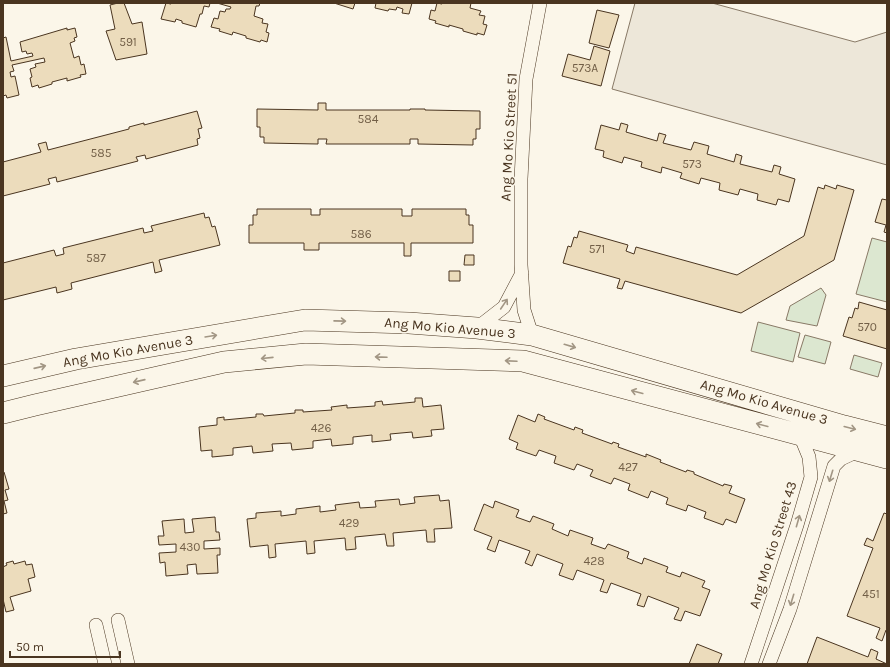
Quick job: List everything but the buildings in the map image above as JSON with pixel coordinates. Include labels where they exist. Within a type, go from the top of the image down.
[{"type":"main road","name":"Ang Mo Kio Avenue 3","points":[[3,376],[76,359],[305,320],[409,322],[532,335],[844,426],[887,437]]},
{"type":"main road","name":"Ang Mo Kio Avenue 3","points":[[3,413],[224,362],[306,354],[523,362],[887,458]]},
{"type":"street","name":"Ang Mo Kio Street 51","points":[[532,335],[524,310],[521,179],[526,79],[540,3]]},
{"type":"street","name":"Ang Mo Kio Street 51","points":[[477,328],[504,307],[522,273]]},
{"type":"street","name":"Ang Mo Kio Street 43","points":[[751,664],[797,525],[811,477],[809,457],[800,435]]},
{"type":"street","points":[[769,664],[790,609],[834,466],[841,459],[858,451]]},
{"type":"street","points":[[118,620],[128,664]]},
{"type":"street","points":[[96,625],[105,664]]},
{"type":"green space","points":[[872,238],[887,242],[887,302],[856,294]]},
{"type":"green space","points":[[821,288],[826,295],[817,326],[786,320],[790,306]]},
{"type":"green space","points":[[758,322],[800,333],[793,362],[751,351]]},
{"type":"green space","points":[[805,335],[831,342],[825,364],[798,357]]},
{"type":"green space","points":[[854,355],[882,363],[878,377],[850,369]]},
{"type":"shaded area","points":[[635,3],[712,3],[855,42],[887,32],[887,165],[612,89]]}]
